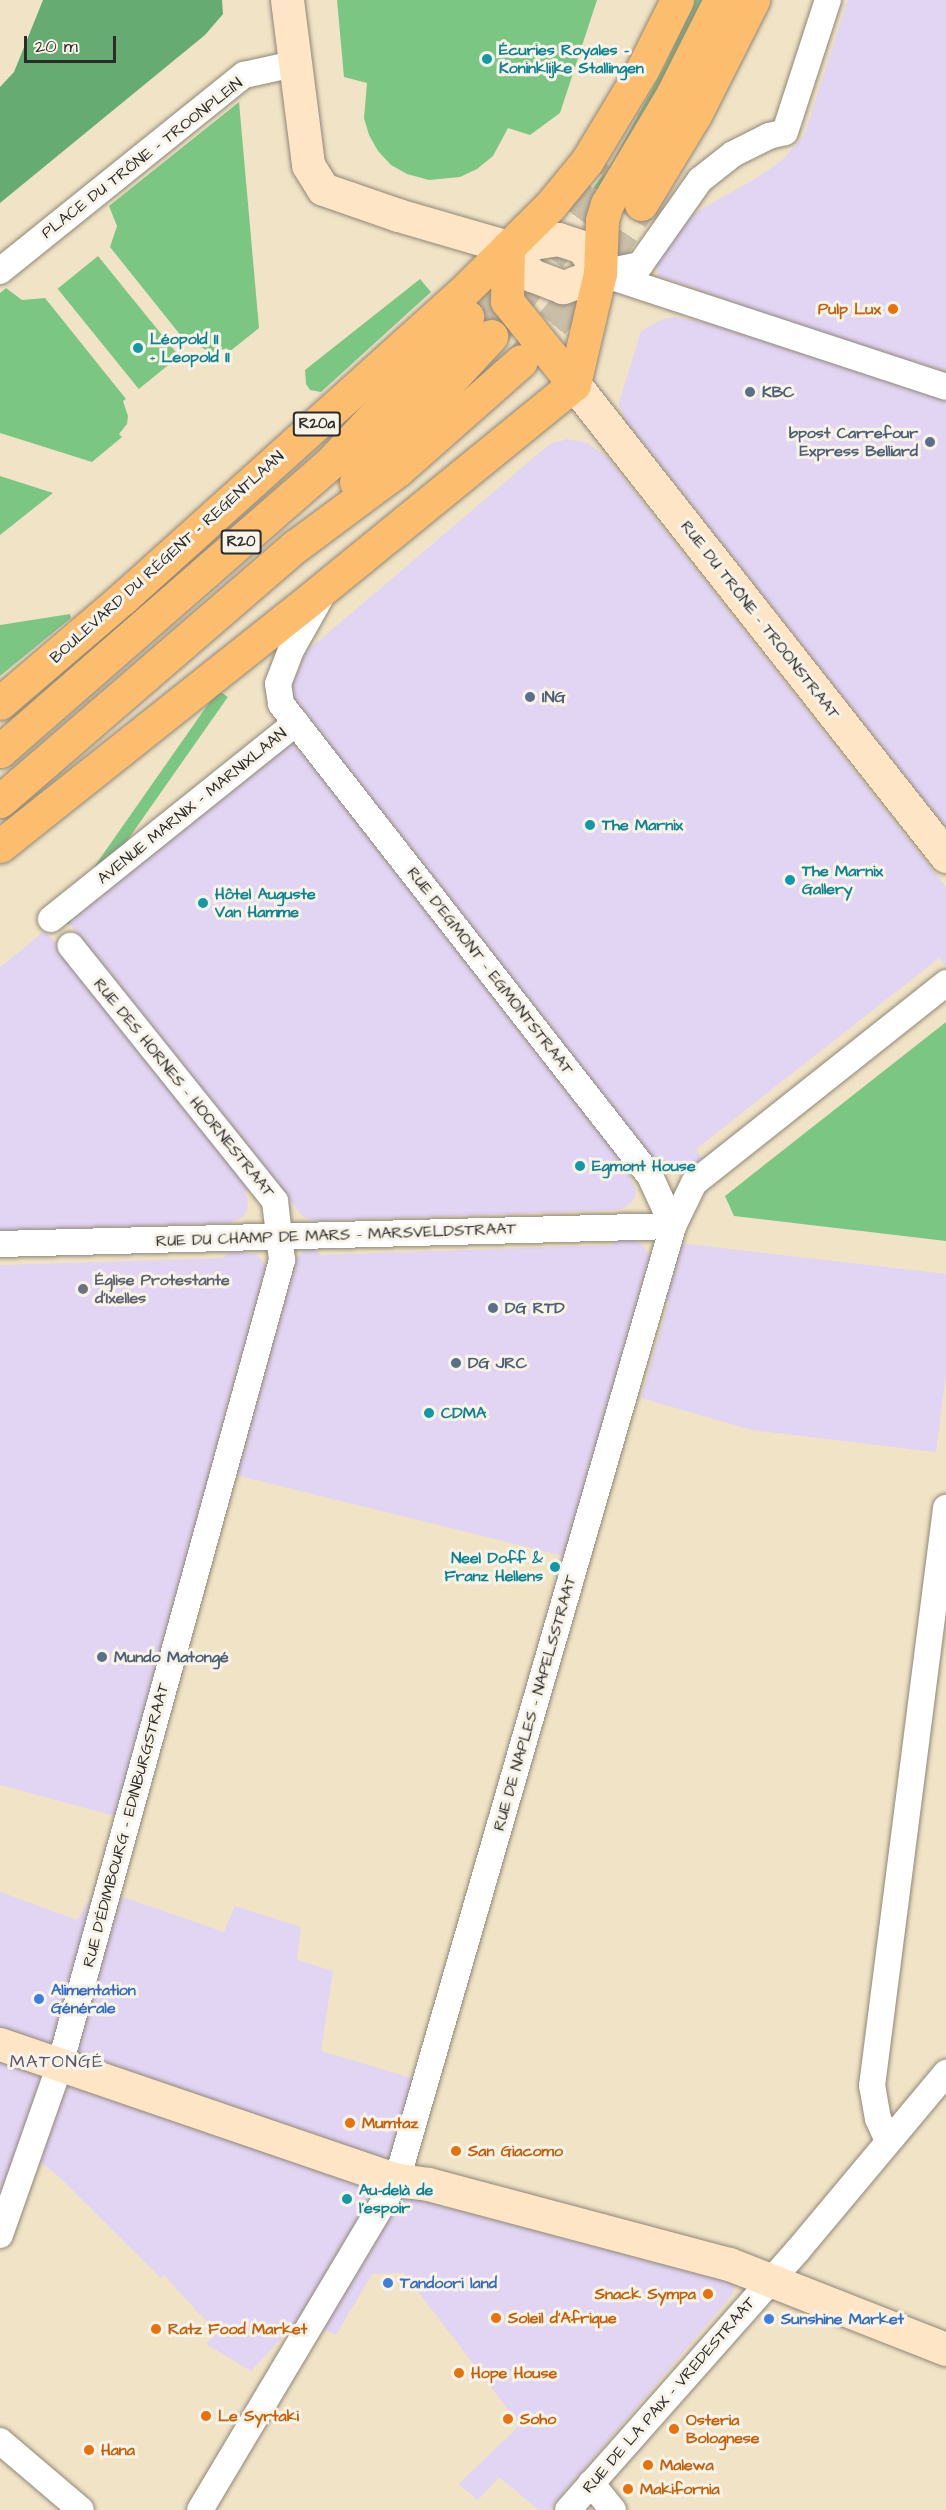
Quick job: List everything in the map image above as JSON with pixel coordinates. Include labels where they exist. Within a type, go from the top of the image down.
[{"type":"main road","name":"BOULEVARD DU RÉGENT - REGENTLAAN","points":[[0,703],[452,302],[550,206],[587,161],[642,70],[677,0]]},
{"type":"main road","points":[[574,384],[600,273],[602,220],[607,204],[672,95],[720,0]]},
{"type":"main road","points":[[641,204],[695,115],[753,0]]},
{"type":"main road","points":[[508,247],[507,301],[574,384]]},
{"type":"main road","name":"R20","points":[[0,751],[329,464],[479,327],[297,544],[0,801]]},
{"type":"main road","points":[[297,544],[398,470],[521,361]]},
{"type":"main road","name":"AVENUE MARNIX - MARNIXLAAN","points":[[0,846],[297,610],[574,384]]},
{"type":"main road","points":[[0,723],[50,661]]},
{"type":"main road","points":[[0,817],[90,774]]},
{"type":"street","points":[[287,0],[308,165],[323,189],[398,215],[508,247],[558,238],[582,247],[600,273],[946,387]]},
{"type":"street","points":[[508,247],[531,275],[562,287],[600,273],[640,265],[700,180],[733,154],[769,136],[785,132],[828,0]]},
{"type":"street","name":"PLACE DU TRÔNE - TROONPLEIN","points":[[0,271],[244,75],[294,64]]},
{"type":"street","name":"RUE DU TRÔNE - TROONSTRAAT","points":[[574,384],[946,856]]},
{"type":"street","name":"AVENUE MARNIX - MARNIXLAAN","points":[[51,919],[296,723],[282,704],[278,684],[291,650],[327,585]]},
{"type":"street","name":"RUE D'EGMONT - EGMONTSTRAAT","points":[[296,723],[650,1176],[673,1226]]},
{"type":"street","name":"RUE DES HORNES - HOORNESTRAAT","points":[[71,946],[275,1201],[280,1238]]},
{"type":"street","name":"RUE DE NAPLES - NAPELSSTRAAT","points":[[200,2510],[397,2180],[673,1226],[694,1183],[946,983]]},
{"type":"street","name":"RUE DU CHAMP DE MARS - MARSVELDSTRAAT","points":[[0,1244],[673,1226]]},
{"type":"street","name":"RUE D'ÉDIMBOURG - EDINBURGSTRAAT","points":[[0,2235],[60,2065],[282,1260],[280,1238]]},
{"type":"street","points":[[888,2141],[878,2119],[872,2086],[946,1508]]},
{"type":"street","points":[[0,2044],[397,2180],[428,2184],[657,2243],[729,2264],[946,2349]]},
{"type":"street","name":"RUE DE LA PAIX - VREDESTRAAT","points":[[568,2510],[771,2280],[946,2073]]},
{"type":"street","points":[[0,2441],[81,2510]]},
{"type":"street","points":[[591,2483],[613,2510]]},
{"type":"shaded area","points":[[848,0],[946,0],[946,827],[626,421],[619,403],[641,331],[663,319],[675,317],[711,323],[721,298],[658,276],[656,263],[683,220],[758,177],[782,160],[804,136]]},
{"type":"shaded area","points":[[567,439],[588,443],[608,458],[946,887],[946,966],[939,958],[696,1149],[702,1159],[694,1165],[680,1173],[674,1172],[656,1158],[630,1177],[636,1191],[635,1198],[624,1208],[314,1221],[303,1217],[270,1174],[244,1193],[248,1199],[247,1211],[243,1217],[229,1223],[0,1231],[0,967],[45,931],[64,952],[81,938],[63,916],[288,737],[302,753],[321,738],[294,705],[289,687],[301,656],[550,444]]},
{"type":"shaded area","points":[[619,1237],[628,1238],[643,1245],[652,1260],[568,1557],[215,1470],[119,1817],[0,1785],[0,1265],[223,1258],[229,1252],[242,1251],[255,1254],[262,1260],[266,1268],[266,1280],[293,1262],[306,1249],[314,1248],[320,1255],[613,1245]]},
{"type":"shaded area","points":[[687,1244],[946,1274],[946,1375],[936,1452],[752,1430],[641,1398],[669,1302],[663,1295],[680,1246]]},
{"type":"shaded area","points":[[97,1888],[224,1932],[235,1906],[301,1927],[297,1960],[333,1971],[321,2051],[415,2079],[386,2167],[735,2283],[732,2295],[549,2510],[539,2510],[499,2477],[478,2500],[459,2484],[520,2425],[404,2273],[372,2274],[336,2335],[300,2318],[251,2371],[206,2344],[217,2333],[164,2275],[161,2278],[58,2176],[19,2145],[0,2198],[0,1892],[77,1920]]},
{"type":"green space","points":[[43,0],[222,0],[223,14],[205,35],[0,203],[0,87],[14,72]]},
{"type":"green space","points":[[337,0],[597,0],[560,113],[530,135],[508,128],[493,156],[477,169],[460,177],[429,180],[407,174],[391,165],[378,151],[369,135],[364,118],[367,83],[344,77]]},
{"type":"green space","points":[[695,0],[709,0],[600,191],[593,188],[613,161],[666,64]]},
{"type":"green space","points":[[239,102],[259,328],[229,352],[227,348],[213,353],[194,344],[190,347],[110,247],[117,226],[109,206]]},
{"type":"green space","points":[[98,256],[179,356],[139,389],[58,289]]},
{"type":"green space","points":[[420,279],[431,292],[321,392],[310,390],[306,384],[305,370]]},
{"type":"green space","points":[[6,288],[22,300],[45,298],[126,399],[123,401],[128,416],[127,424],[119,434],[122,437],[92,462],[0,433],[0,293]]},
{"type":"green space","points":[[0,476],[53,493],[0,535]]},
{"type":"green space","points":[[70,614],[71,618],[0,676],[0,625]]},
{"type":"green space","points":[[218,690],[228,697],[68,925],[59,918]]},
{"type":"green space","points":[[946,1022],[946,1241],[734,1216],[725,1196]]},
{"type":"tunnel","points":[[491,336],[614,169]]},
{"type":"tunnel","points":[[521,361],[605,259],[641,204]]},
{"type":"tunnel","points":[[467,317],[519,255]]},
{"type":"place","name":"Écuries Royales - Koninklijke Stallingen","points":[[487,59]]},
{"type":"place","name":"Pulp Lux","points":[[893,309]]},
{"type":"place","name":"Léopold II - Leopold II","points":[[138,348]]},
{"type":"place","name":"KBC","points":[[750,392]]},
{"type":"place","name":"bpost Carrefour Express Belliard","points":[[930,442]]},
{"type":"place","name":"ING","points":[[530,697]]},
{"type":"place","name":"The Marnix","points":[[590,825]]},
{"type":"place","name":"The Marnix Gallery","points":[[790,880]]},
{"type":"place","name":"Hôtel Auguste Van Hamme","points":[[203,903]]},
{"type":"place","name":"Egmont House","points":[[580,1166]]},
{"type":"place","name":"Église Protestante d’Ixelles","points":[[83,1289]]},
{"type":"place","name":"DG RTD","points":[[493,1308]]},
{"type":"place","name":"DG JRC","points":[[456,1363]]},
{"type":"place","name":"CDMA","points":[[429,1413]]},
{"type":"place","name":"Neel Doff & Franz Hellens","points":[[555,1567]]},
{"type":"place","name":"Mundo Matongé","points":[[102,1657]]},
{"type":"place","name":"Alimentation Générale","points":[[39,1999]]},
{"type":"place","name":"Mumtaz","points":[[350,2123]]},
{"type":"place","name":"San Giacomo","points":[[456,2151]]},
{"type":"place","name":"Au-delà de l'espoir","points":[[347,2199]]},
{"type":"place","name":"Tandoori land","points":[[388,2283]]},
{"type":"place","name":"Snack Sympa","points":[[708,2294]]},
{"type":"place","name":"Soleil d'Afrique","points":[[496,2318]]},
{"type":"place","name":"Sunshine Market","points":[[769,2319]]},
{"type":"place","name":"Ratz Food Market","points":[[156,2329]]},
{"type":"place","name":"Hope House","points":[[459,2373]]},
{"type":"place","name":"Le Syrtaki","points":[[206,2416]]},
{"type":"place","name":"Soho","points":[[508,2419]]},
{"type":"place","name":"Osteria Bolognese","points":[[674,2429]]},
{"type":"place","name":"Hana","points":[[89,2450]]},
{"type":"place","name":"Malewa","points":[[648,2465]]},
{"type":"place","name":"Makifornia","points":[[628,2489]]},
{"type":"district","name":"MATONGÉ","points":[[57,2062]]}]
